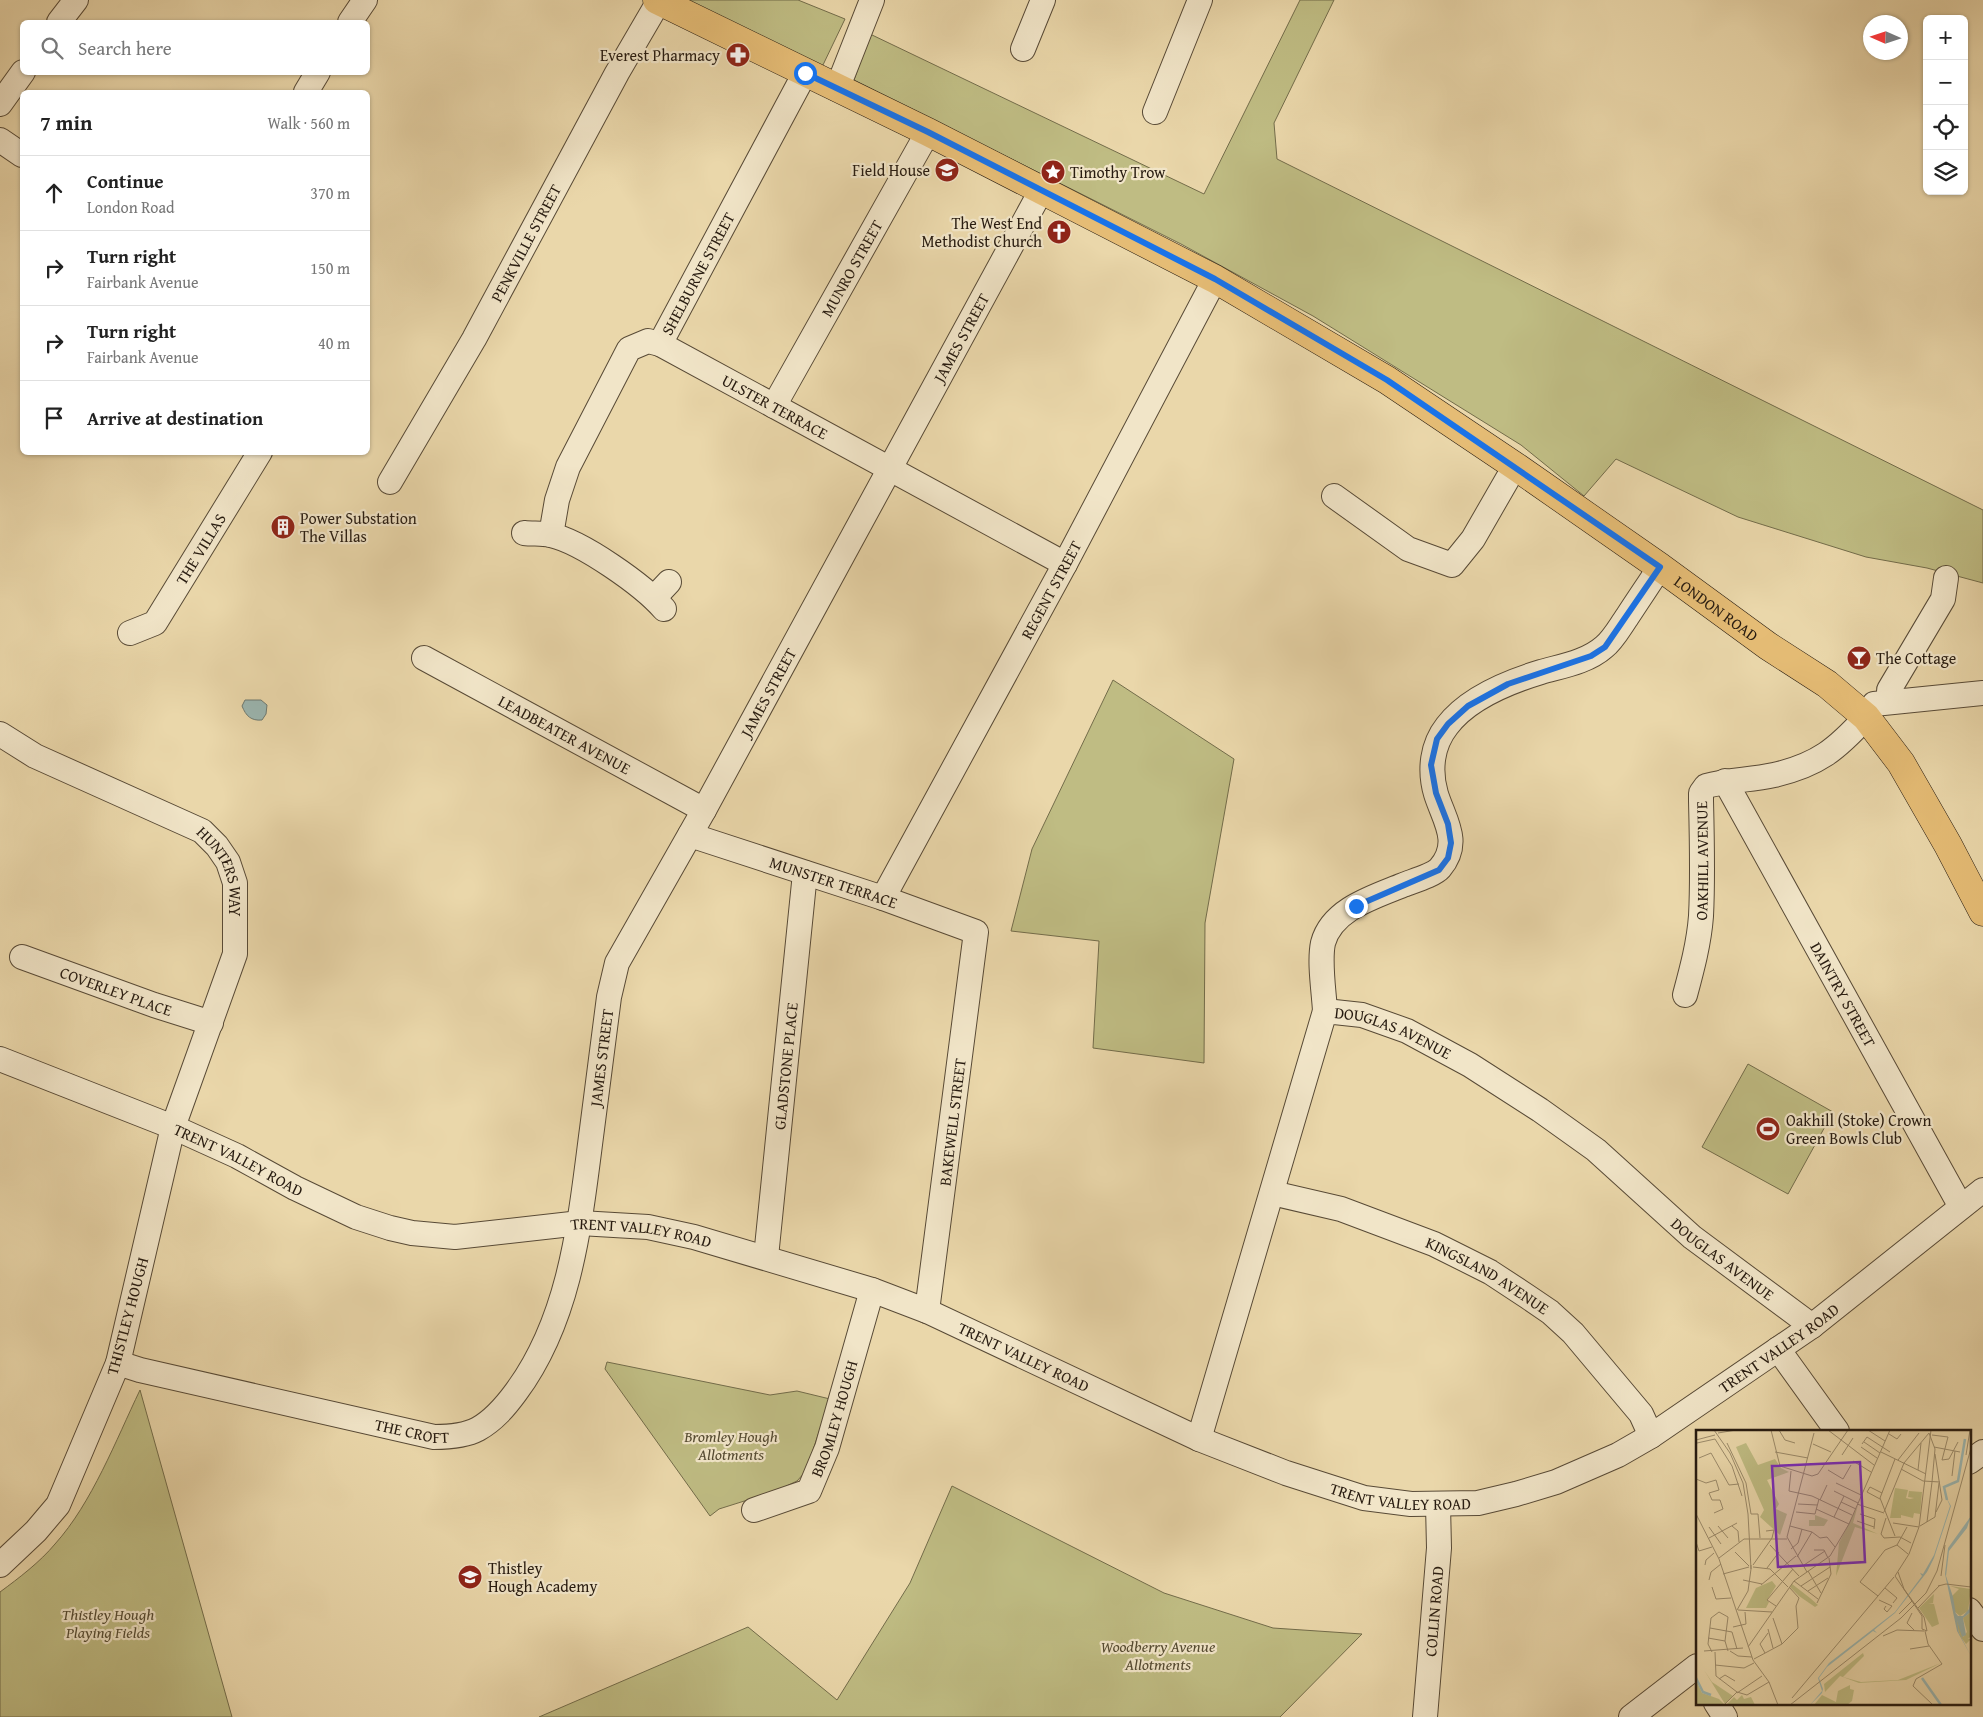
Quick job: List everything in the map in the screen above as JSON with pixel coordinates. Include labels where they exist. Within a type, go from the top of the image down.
[{"type":"main road","name":"LONDON ROAD","points":[[658,0],[1042,189],[1215,279],[1387,380],[1515,466],[1660,567],[1768,646],[1827,684],[1861,713],[1902,763],[1983,912]]},
{"type":"street","points":[[61,20],[76,0]]},
{"type":"street","points":[[351,20],[364,0]]},
{"type":"street","name":"PENKVILLE STREET","points":[[390,482],[474,339],[658,0]]},
{"type":"street","points":[[838,89],[872,0]]},
{"type":"street","points":[[1023,49],[1043,0]]},
{"type":"street","points":[[1155,112],[1198,1]]},
{"type":"street","name":"SHELBURNE STREET","points":[[551,535],[557,500],[568,467],[629,349],[648,341],[660,344],[805,73]]},
{"type":"street","points":[[0,104],[21,75]]},
{"type":"street","points":[[307,90],[316,75]]},
{"type":"street","name":"MUNRO STREET","points":[[774,406],[928,132]]},
{"type":"street","points":[[0,140],[20,155]]},
{"type":"street","name":"JAMES STREET","points":[[580,1223],[609,997],[617,963],[704,810],[1042,189]]},
{"type":"street","name":"REGENT STREET","points":[[883,898],[1064,564],[1215,279]]},
{"type":"street","name":"ULSTER TERRACE","points":[[660,344],[1064,564]]},
{"type":"street","name":"THE VILLAS","points":[[130,632],[155,623],[258,455]]},
{"type":"street","points":[[1334,496],[1408,549],[1452,565],[1473,539],[1515,466]]},
{"type":"street","points":[[524,533],[551,535],[576,545],[662,596]]},
{"type":"street","points":[[1325,1011],[1322,974],[1323,943],[1335,921],[1356,906],[1439,870],[1448,858],[1451,843],[1448,824],[1436,793],[1431,765],[1437,739],[1448,724],[1468,706],[1508,684],[1591,656],[1605,647],[1660,567]]},
{"type":"street","points":[[1890,702],[1889,690],[1943,599],[1946,578]]},
{"type":"street","name":"LEADBEATER AVENUE","points":[[424,658],[704,810]]},
{"type":"street","points":[[1861,713],[1872,704],[1983,693]]},
{"type":"street","name":"OAKHILL AVENUE","points":[[1685,995],[1695,956],[1701,917],[1701,793],[1706,786],[1725,781],[1773,775],[1813,763],[1845,740],[1861,713]]},
{"type":"street","name":"HUNTERS WAY","points":[[0,734],[35,756],[202,831],[217,846],[228,862],[235,883],[235,954],[173,1127]]},
{"type":"street","name":"DAINTRY STREET","points":[[1725,781],[1961,1207]]},
{"type":"street","name":"MUNSTER TERRACE","points":[[690,835],[883,898],[976,932]]},
{"type":"street","name":"GLADSTONE PLACE","points":[[766,1257],[805,874]]},
{"type":"street","name":"BAKEWELL STREET","points":[[927,1311],[976,932]]},
{"type":"street","name":"COVERLEY PLACE","points":[[22,957],[154,1005],[211,1023]]},
{"type":"street","name":"DOUGLAS AVENUE","points":[[1199,1439],[1325,1011],[1362,1015],[1407,1031],[1470,1065],[1540,1110],[1596,1150],[1692,1237],[1812,1326]]},
{"type":"street","name":"TRENT VALLEY ROAD","points":[[0,1059],[173,1127],[237,1156],[294,1188],[338,1209],[390,1228],[412,1233],[455,1237],[580,1223],[648,1227],[694,1237],[872,1290],[927,1311],[1199,1439],[1286,1474],[1364,1498],[1411,1504],[1478,1503],[1556,1482],[1618,1455],[1651,1436],[1812,1326],[1983,1190]]},
{"type":"street","name":"THISTLEY HOUGH","points":[[0,1565],[36,1531],[58,1505],[118,1363],[173,1127]]},
{"type":"street","name":"KINGSLAND AVENUE","points":[[1272,1193],[1341,1209],[1434,1244],[1490,1272],[1550,1312],[1573,1333],[1641,1414],[1651,1436]]},
{"type":"street","name":"THE CROFT","points":[[118,1363],[140,1370],[434,1437],[449,1437],[477,1429],[504,1408],[527,1377],[545,1345],[563,1296],[580,1223]]},
{"type":"street","name":"BROMLEY HOUGH","points":[[754,1510],[809,1491],[827,1448],[852,1366],[872,1290]]},
{"type":"street","points":[[1778,1349],[1835,1430]]},
{"type":"street","points":[[1970,1461],[1983,1452]]},
{"type":"street","name":"COLLIN ROAD","points":[[1425,1717],[1439,1548],[1438,1505]]},
{"type":"street","points":[[1970,1611],[1983,1629]]},
{"type":"street","points":[[1631,1717],[1696,1669]]},
{"type":"street","points":[[1717,1704],[1725,1717]]},
{"type":"green space","points":[[685,0],[798,0],[845,19],[822,67]]},
{"type":"green space","points":[[1300,0],[1334,0],[1274,123],[1277,159],[1983,510],[1983,583],[1927,568],[1866,557],[1738,517],[1616,459],[1584,496],[1521,445],[1313,316],[1181,244],[854,80],[870,34],[1204,194]]},
{"type":"green space","points":[[1113,680],[1234,759],[1205,923],[1204,1063],[1093,1048],[1099,941],[1011,931],[1032,849]]},
{"type":"green space","name":"Oakhill (Stoke) Crown Green Bowls Club","points":[[1748,1064],[1833,1112],[1788,1194],[1702,1147]]},
{"type":"green space","name":"Bromley Hough Allotments","points":[[607,1362],[770,1395],[797,1391],[830,1399],[806,1471],[797,1481],[776,1491],[719,1509],[710,1516],[605,1369]]},
{"type":"green space","name":"Thistley Hough Playing Fields","points":[[140,1390],[232,1717],[0,1717],[0,1592],[43,1557],[81,1510]]},
{"type":"green space","name":"Woodberry Avenue Allotments","points":[[952,1486],[1164,1593],[1273,1628],[1362,1634],[1280,1717],[539,1717],[748,1627],[837,1700],[910,1583]]},
{"type":"water","points":[[245,700],[261,700],[267,705],[266,714],[262,720],[252,719],[245,713],[242,706]]},
{"type":"place","name":"Everest Pharmacy","points":[[738,55]]},
{"type":"place","name":"Field House","points":[[947,170]]},
{"type":"place","name":"Timothy Trow","points":[[1053,172]]},
{"type":"place","name":"The West End Methodist Church","points":[[1059,232]]},
{"type":"place","name":"Power Substation The Villas","points":[[283,527]]},
{"type":"place","name":"The Cottage","points":[[1859,658]]},
{"type":"place","name":"Oakhill (Stoke) Crown Green Bowls Club","points":[[1768,1129]]},
{"type":"place","name":"Thistley Hough Academy","points":[[470,1577]]},
{"type":"route","points":[[805,73],[1042,189],[1215,279],[1387,380],[1660,567],[1605,647],[1591,656],[1508,684],[1468,706],[1448,724],[1437,739],[1431,765],[1436,793],[1448,824],[1451,843],[1448,858],[1439,870],[1356,906]]}]
